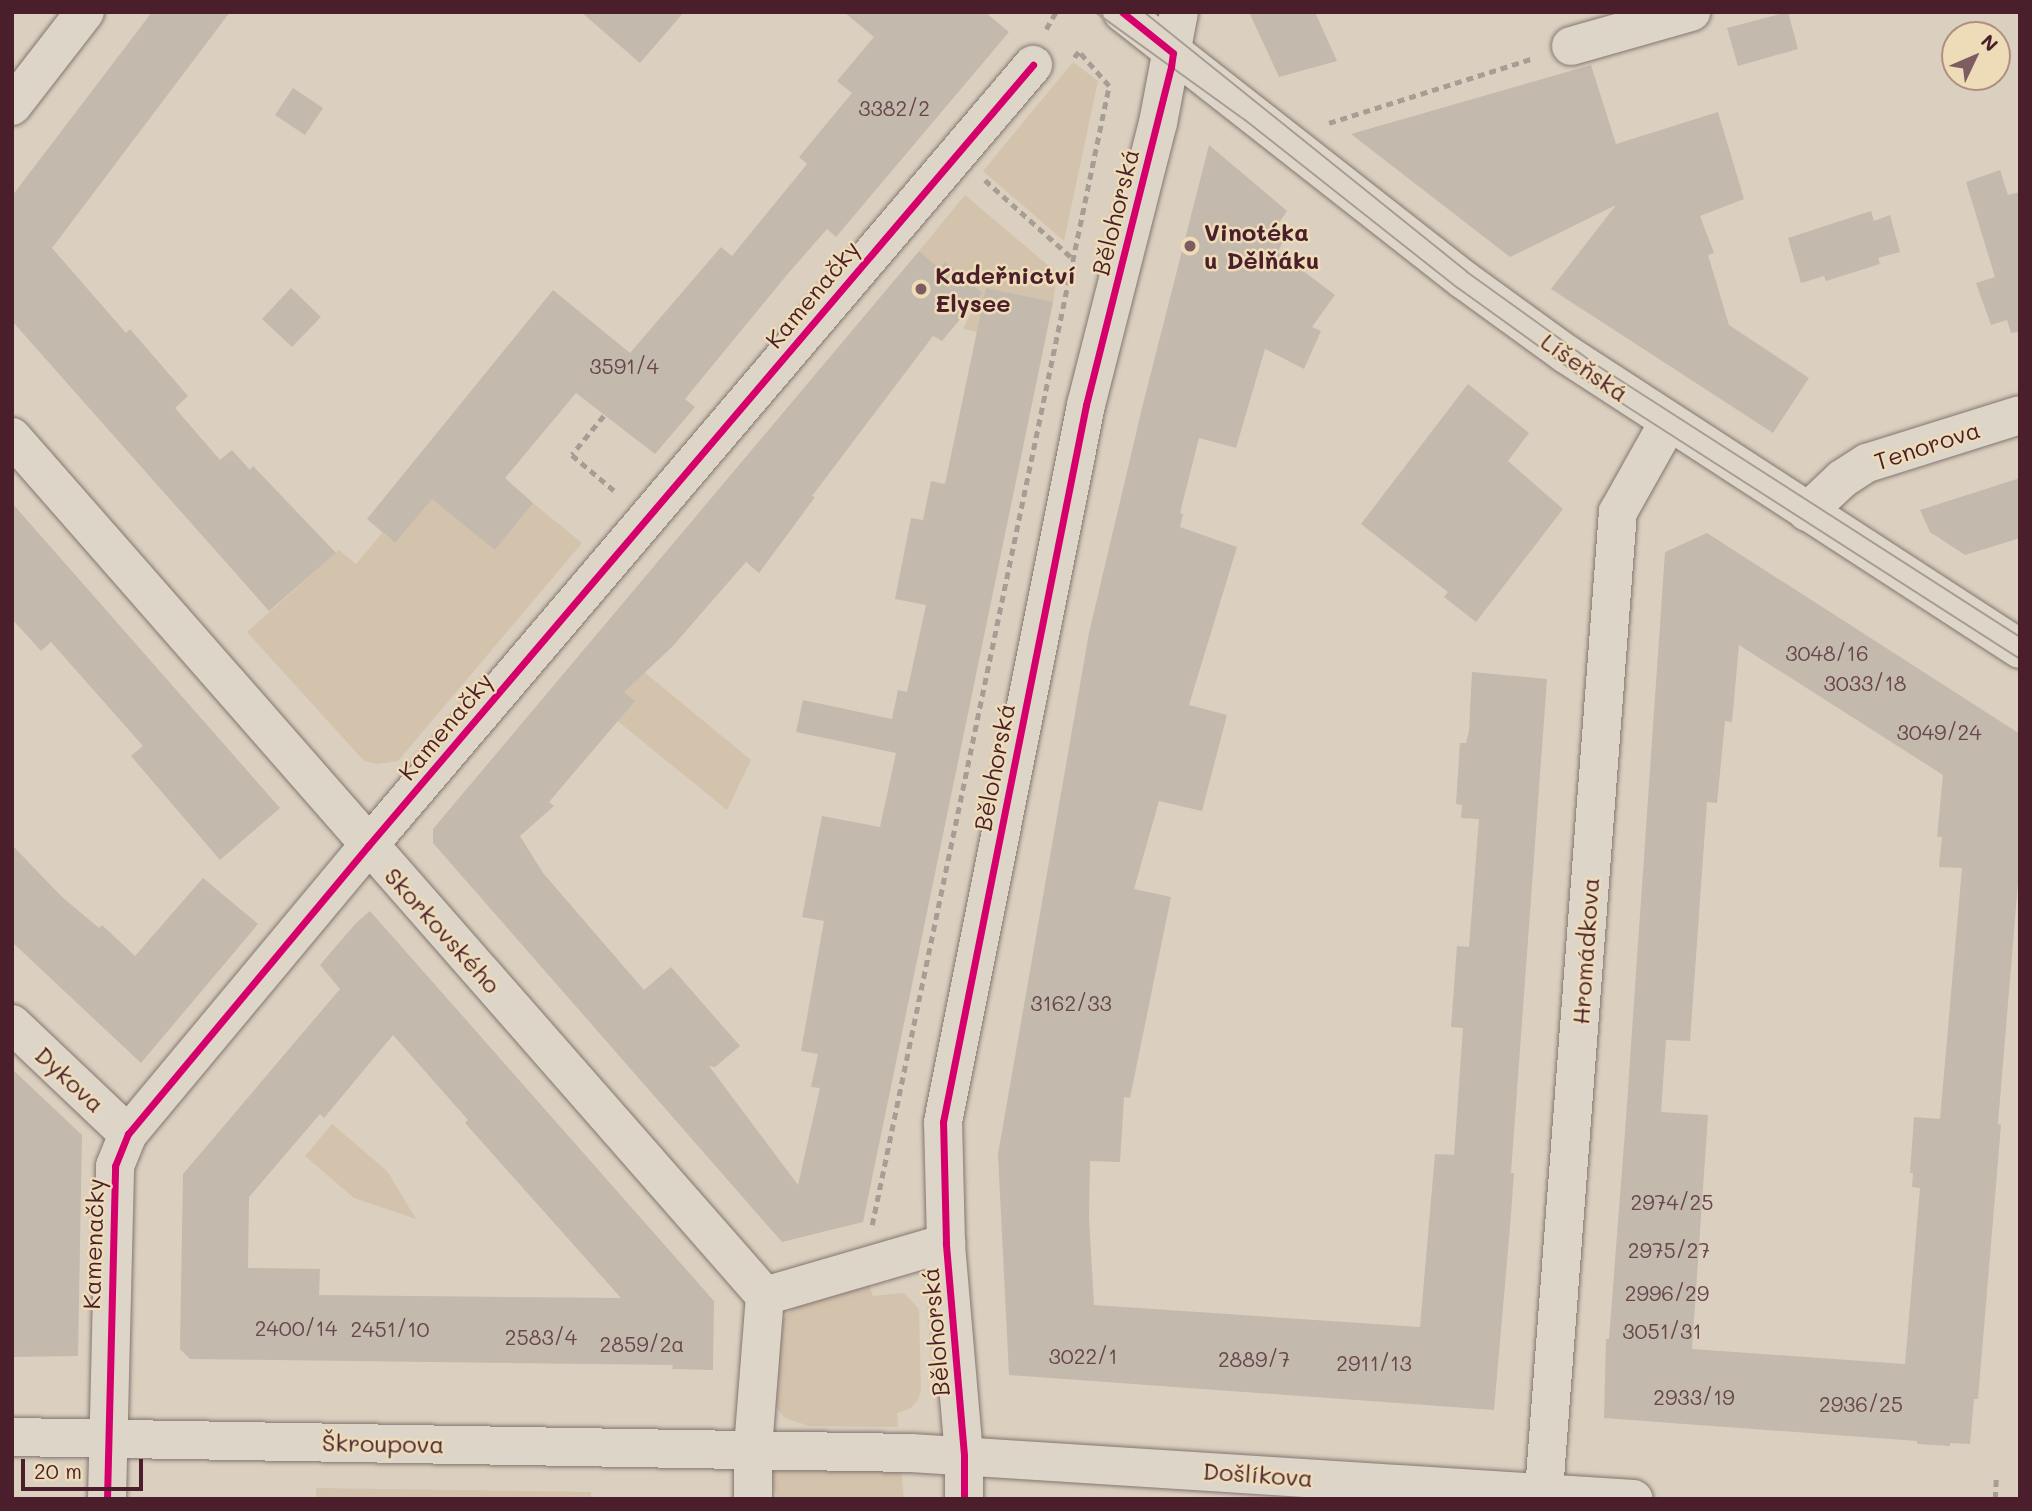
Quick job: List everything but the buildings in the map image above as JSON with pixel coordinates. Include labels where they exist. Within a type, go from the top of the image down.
[{"type":"street","points":[[12,107],[85,12]]},
{"type":"street","name":"Líšeňská","points":[[1122,12],[1464,280],[1668,423],[2020,649]]},
{"type":"street","name":"Bělohorská","points":[[964,1499],[964,1455],[946,1243],[943,1122],[1086,405],[1173,53],[1179,12]]},
{"type":"street","points":[[1571,46],[1690,12]]},
{"type":"street","name":"Kamenačky","points":[[107,1499],[106,1439],[115,1166],[128,1134],[368,846],[1032,65]]},
{"type":"street","name":"Tenorova","points":[[1807,512],[1842,479],[1867,463],[2020,415]]},
{"type":"street","name":"Hromádkova","points":[[1544,1492],[1618,512],[1668,423]]},
{"type":"street","name":"Skorkovského","points":[[12,437],[765,1296]]},
{"type":"street","name":"Dykova","points":[[12,1024],[128,1134]]},
{"type":"street","points":[[753,1499],[753,1448],[765,1296],[946,1243]]},
{"type":"street","name":"Škroupova","points":[[12,1437],[753,1448],[964,1455]]},
{"type":"street","name":"Došlíkova","points":[[964,1455],[1634,1499]]},
{"type":"path","points":[[1329,123],[1571,46]]},
{"type":"path","points":[[1079,52],[1109,86]]},
{"type":"path","points":[[983,179],[1071,257]]},
{"type":"path","points":[[604,415],[572,455],[620,495]]},
{"type":"path","points":[[1995,1499],[1996,1477]]},
{"type":"shaded area","points":[[1073,62],[1098,81],[1064,241],[983,171]]},
{"type":"shaded area","points":[[965,195],[1057,273],[1053,302],[982,333],[963,329],[972,311],[947,290],[945,263],[940,269],[919,251]]},
{"type":"shaded area","points":[[437,492],[495,550],[533,503],[582,543],[398,761],[377,764],[364,761],[247,632],[339,550],[356,564],[382,533],[395,543]]},
{"type":"shaded area","points":[[598,634],[751,760],[727,810],[562,676]]},
{"type":"shaded area","points":[[332,1124],[387,1171],[416,1219],[354,1198],[305,1156]]},
{"type":"shaded area","points":[[869,1284],[873,1296],[904,1293],[919,1309],[921,1389],[918,1400],[911,1408],[897,1413],[898,1427],[809,1426],[785,1418],[773,1404],[780,1322],[795,1306]]},
{"type":"shaded area","points":[[770,1466],[901,1469],[904,1499],[779,1499],[773,1488]]},
{"type":"shaded area","points":[[316,1488],[591,1492],[591,1499],[316,1499]]},
{"type":"tram line","points":[[1095,12],[1245,120],[1458,288],[1584,379],[2020,659]]},
{"type":"tram line","points":[[1144,12],[1467,272],[1595,364],[2020,637]]},
{"type":"cycle path","points":[[964,1499],[964,1455],[946,1243],[943,1122],[1086,405],[1171,67],[1173,53],[1122,12]]},
{"type":"cycle path","points":[[107,1499],[115,1166],[128,1134],[368,846],[1033,65]]},
{"type":"place","name":"Vinotéka u Dělňáku","points":[[1190,246]]},
{"type":"place","name":"Kadeřnictví Elysee","points":[[921,289]]}]
